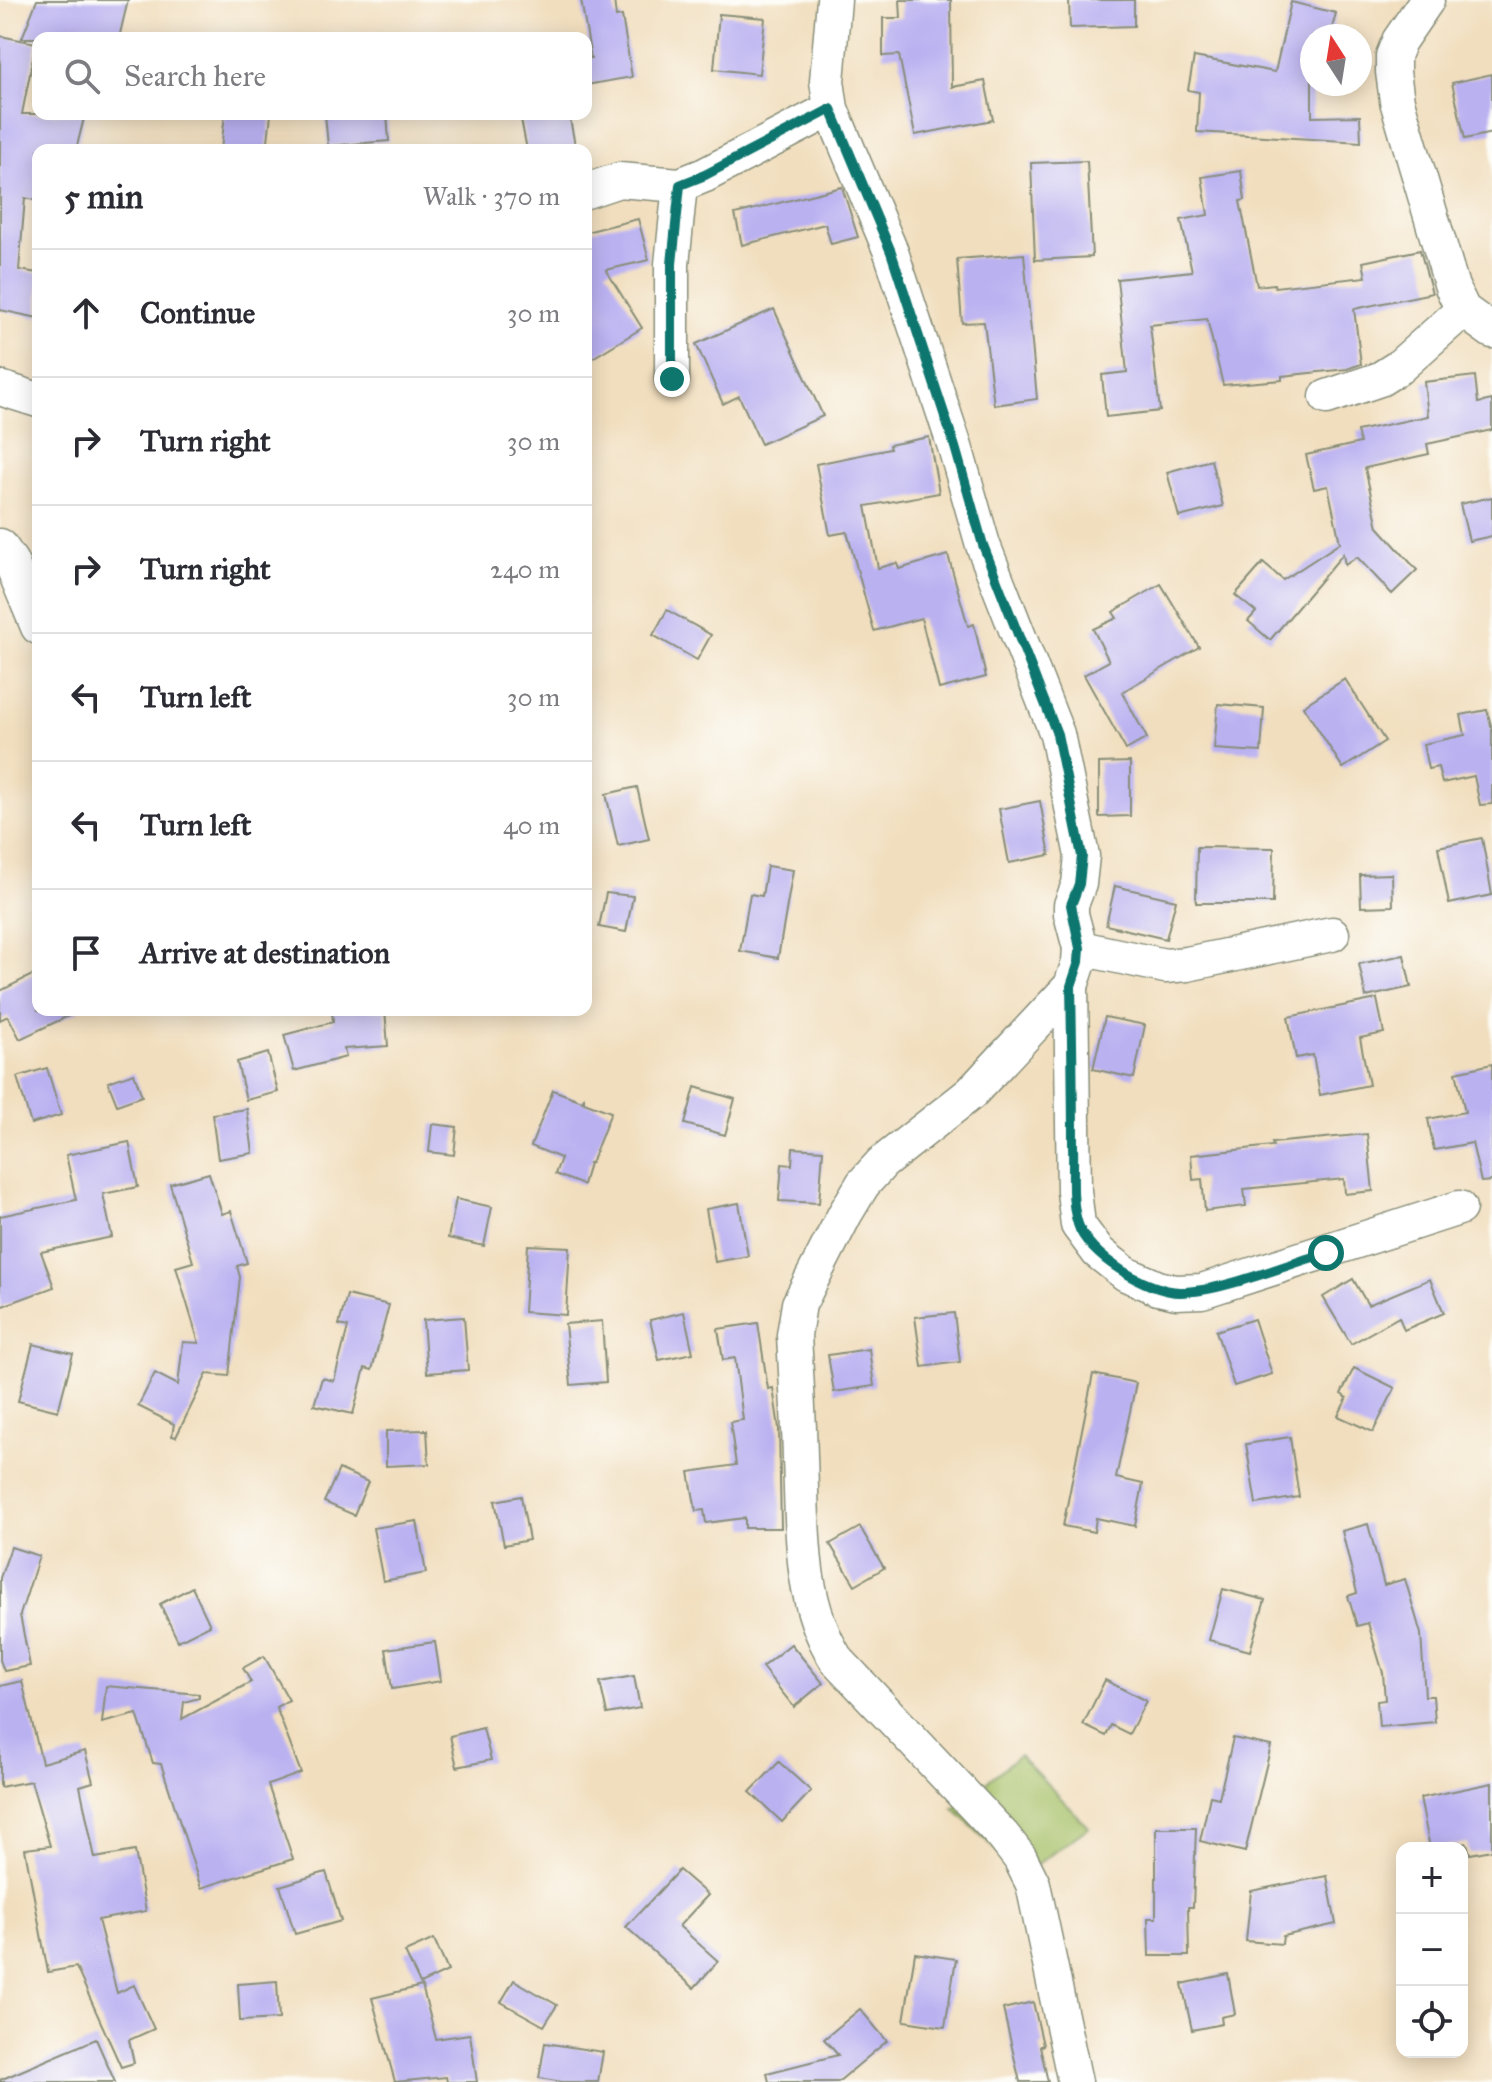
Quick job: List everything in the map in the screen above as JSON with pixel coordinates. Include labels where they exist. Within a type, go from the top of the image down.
[{"type":"street","points":[[834,0],[827,81],[831,109],[891,252],[955,447],[983,545],[1057,734],[1082,856],[1079,884],[1071,905],[1080,948],[1071,986],[1074,1191],[1078,1225],[1098,1252],[1126,1274],[1158,1288],[1176,1292],[1202,1291],[1459,1208]]},
{"type":"street","points":[[1427,0],[1399,41],[1393,56],[1397,101],[1452,287],[1463,310],[1492,331]]},
{"type":"street","points":[[592,189],[619,180],[680,185],[831,109]]},
{"type":"street","points":[[672,379],[672,264],[680,185]]},
{"type":"street","points":[[1327,397],[1380,379],[1399,367],[1463,310]]},
{"type":"street","points":[[0,388],[32,398]]},
{"type":"street","points":[[0,546],[11,562],[32,613]]},
{"type":"street","points":[[1080,948],[1165,966],[1332,934]]},
{"type":"street","points":[[1071,986],[971,1093],[882,1163],[863,1184],[799,1304],[794,1335],[803,1547],[812,1610],[823,1638],[836,1659],[1003,1836],[1020,1858],[1033,1884],[1075,2082]]},
{"type":"green space","points":[[1019,1755],[1089,1827],[1022,1875],[954,1809]]},
{"type":"building","points":[[37,0],[128,0],[120,32],[32,32],[32,38],[22,38]]},
{"type":"building","points":[[581,0],[614,0],[616,17],[622,16],[632,77],[592,84],[592,32],[587,32]]},
{"type":"building","points":[[900,0],[951,0],[952,87],[985,81],[993,120],[915,135],[899,55],[883,56],[883,18],[901,18]]},
{"type":"building","points":[[1069,0],[1134,0],[1134,26],[1070,28]]},
{"type":"building","points":[[1291,2],[1336,13],[1333,24],[1300,24],[1300,96],[1312,96],[1312,117],[1360,116],[1361,142],[1197,132],[1199,92],[1188,90],[1194,57],[1275,72]]},
{"type":"building","points":[[719,14],[765,18],[759,74],[714,69]]},
{"type":"building","points":[[0,36],[32,42],[32,63],[22,114],[32,114],[32,120],[84,120],[78,144],[32,144],[32,200],[25,198],[19,270],[32,272],[32,317],[0,310]]},
{"type":"building","points":[[1492,74],[1492,133],[1465,139],[1452,83]]},
{"type":"building","points":[[224,120],[270,120],[268,144],[222,144]]},
{"type":"building","points":[[326,120],[387,120],[389,141],[328,144]]},
{"type":"building","points":[[521,120],[570,120],[575,144],[526,144]]},
{"type":"building","points":[[1087,161],[1092,257],[1035,260],[1031,163]]},
{"type":"building","points":[[1241,171],[1245,200],[1240,201],[1257,286],[1274,284],[1275,287],[1366,277],[1363,262],[1420,250],[1432,293],[1354,309],[1361,364],[1347,369],[1282,376],[1282,380],[1223,385],[1207,319],[1150,325],[1160,411],[1106,417],[1102,375],[1127,372],[1117,279],[1192,271],[1181,220],[1208,215],[1202,177]]},
{"type":"building","points":[[842,187],[858,237],[831,244],[825,224],[742,245],[735,214]]},
{"type":"building","points":[[638,219],[649,260],[606,270],[642,328],[592,358],[592,230]]},
{"type":"building","points":[[1024,254],[1037,399],[994,405],[984,322],[962,323],[957,259]]},
{"type":"building","points":[[774,309],[823,416],[761,444],[739,396],[723,404],[696,344]]},
{"type":"building","points":[[1475,376],[1478,403],[1492,400],[1492,430],[1427,444],[1429,454],[1365,468],[1378,527],[1417,570],[1392,594],[1357,557],[1345,565],[1343,554],[1270,640],[1248,621],[1256,612],[1235,595],[1263,563],[1283,580],[1340,543],[1328,486],[1314,489],[1306,455],[1360,443],[1357,431],[1428,416],[1424,382]]},
{"type":"building","points":[[929,437],[939,493],[866,506],[878,568],[897,563],[899,569],[948,555],[968,626],[974,624],[986,677],[939,689],[921,618],[874,631],[847,532],[830,535],[816,464],[890,449],[889,445]]},
{"type":"building","points":[[1211,460],[1223,506],[1179,517],[1167,472]]},
{"type":"building","points":[[1492,497],[1492,536],[1469,541],[1460,504]]},
{"type":"building","points":[[1161,584],[1199,647],[1122,692],[1147,738],[1126,750],[1084,675],[1109,661],[1093,629],[1117,618],[1113,612]]},
{"type":"building","points":[[667,610],[711,635],[697,660],[653,635]]},
{"type":"building","points":[[1345,679],[1385,741],[1343,768],[1303,706]]},
{"type":"building","points":[[1218,704],[1264,708],[1261,752],[1214,749]]},
{"type":"building","points":[[1487,710],[1492,729],[1492,804],[1480,805],[1474,776],[1442,783],[1438,767],[1428,769],[1423,744],[1465,735],[1461,715]]},
{"type":"building","points":[[1130,762],[1130,816],[1099,817],[1099,763]]},
{"type":"building","points":[[637,787],[649,839],[618,846],[606,794]]},
{"type":"building","points":[[1040,801],[1050,855],[1009,863],[999,809]]},
{"type":"building","points":[[1482,838],[1492,895],[1449,904],[1438,847]]},
{"type":"building","points":[[1197,847],[1274,848],[1273,903],[1196,903]]},
{"type":"building","points":[[767,866],[793,870],[778,958],[740,951],[750,894],[762,896]]},
{"type":"building","points":[[1392,874],[1393,906],[1361,907],[1360,875]]},
{"type":"building","points":[[1115,886],[1176,900],[1166,939],[1106,925]]},
{"type":"building","points":[[606,893],[633,896],[626,932],[599,927]]},
{"type":"building","points":[[1404,955],[1411,987],[1366,997],[1359,964]]},
{"type":"building","points":[[32,975],[32,1016],[68,1016],[20,1039],[8,1016],[0,1020],[0,991]]},
{"type":"building","points":[[1377,999],[1384,1033],[1360,1038],[1369,1085],[1320,1095],[1313,1055],[1296,1058],[1288,1017]]},
{"type":"building","points":[[332,1016],[386,1016],[388,1046],[344,1049],[346,1057],[294,1071],[284,1035],[333,1022]]},
{"type":"building","points":[[1105,1017],[1145,1025],[1134,1078],[1093,1069]]},
{"type":"building","points":[[268,1053],[278,1092],[246,1100],[237,1062]]},
{"type":"building","points":[[1492,1064],[1492,1181],[1481,1182],[1472,1143],[1434,1150],[1428,1119],[1465,1112],[1456,1072]]},
{"type":"building","points":[[47,1068],[61,1115],[31,1124],[17,1077]]},
{"type":"building","points":[[134,1073],[142,1096],[117,1105],[108,1082]]},
{"type":"building","points":[[695,1087],[735,1099],[725,1135],[685,1124]]},
{"type":"building","points":[[553,1090],[582,1101],[584,1098],[584,1102],[611,1112],[583,1185],[555,1174],[561,1158],[531,1146]]},
{"type":"building","points":[[247,1109],[253,1153],[218,1159],[212,1114]]},
{"type":"building","points":[[432,1124],[457,1127],[454,1155],[429,1152]]},
{"type":"building","points":[[1367,1134],[1373,1191],[1345,1194],[1344,1179],[1244,1189],[1246,1206],[1205,1211],[1202,1179],[1193,1180],[1191,1155]]},
{"type":"building","points":[[129,1142],[138,1187],[103,1194],[112,1237],[41,1252],[54,1287],[0,1307],[0,1216],[76,1200],[66,1155]]},
{"type":"building","points":[[793,1148],[823,1150],[819,1203],[779,1201],[782,1164],[792,1165]]},
{"type":"building","points":[[209,1173],[222,1214],[231,1211],[247,1263],[237,1266],[240,1277],[229,1376],[207,1374],[176,1437],[172,1436],[174,1424],[138,1406],[155,1373],[178,1385],[183,1342],[199,1343],[176,1267],[193,1262],[170,1184]]},
{"type":"building","points":[[456,1199],[492,1207],[484,1246],[448,1238]]},
{"type":"building","points":[[739,1203],[748,1256],[715,1262],[706,1209]]},
{"type":"building","points":[[528,1245],[570,1247],[566,1315],[524,1312]]},
{"type":"building","points":[[1353,1279],[1368,1305],[1430,1279],[1444,1313],[1404,1330],[1399,1317],[1351,1344],[1323,1297]]},
{"type":"building","points":[[347,1295],[389,1305],[372,1370],[365,1368],[353,1414],[314,1405],[322,1378],[334,1381],[348,1327],[339,1325]]},
{"type":"building","points":[[684,1312],[693,1353],[659,1360],[650,1320]]},
{"type":"building","points":[[954,1313],[960,1362],[922,1367],[915,1317]]},
{"type":"building","points":[[464,1317],[468,1370],[427,1373],[423,1320]]},
{"type":"building","points":[[1254,1319],[1272,1374],[1234,1386],[1216,1331]]},
{"type":"building","points":[[602,1321],[606,1382],[571,1385],[565,1324]]},
{"type":"building","points":[[758,1323],[768,1389],[773,1388],[779,1428],[781,1528],[745,1528],[745,1518],[706,1523],[704,1510],[696,1511],[689,1472],[736,1465],[730,1422],[743,1420],[735,1358],[723,1360],[718,1329]]},
{"type":"building","points":[[33,1344],[73,1354],[58,1411],[18,1401]]},
{"type":"building","points":[[869,1349],[874,1386],[834,1392],[828,1355]]},
{"type":"building","points":[[1354,1368],[1395,1388],[1373,1432],[1338,1416],[1347,1398],[1341,1394]]},
{"type":"building","points":[[1093,1374],[1136,1383],[1116,1478],[1143,1484],[1135,1526],[1096,1518],[1094,1532],[1063,1526]]},
{"type":"building","points":[[427,1430],[429,1464],[386,1466],[386,1431]]},
{"type":"building","points":[[1290,1437],[1299,1497],[1256,1504],[1246,1444]]},
{"type":"building","points":[[339,1469],[368,1482],[354,1515],[324,1502]]},
{"type":"building","points":[[521,1496],[529,1540],[504,1545],[495,1501]]},
{"type":"building","points":[[417,1521],[426,1573],[383,1581],[373,1528]]},
{"type":"building","points":[[1368,1524],[1384,1585],[1405,1579],[1421,1634],[1425,1696],[1433,1696],[1435,1722],[1379,1727],[1377,1701],[1385,1700],[1383,1673],[1368,1623],[1357,1626],[1348,1596],[1357,1593],[1342,1531]]},
{"type":"building","points":[[860,1527],[884,1568],[855,1585],[830,1544]]},
{"type":"building","points":[[11,1547],[39,1556],[20,1615],[30,1666],[4,1671],[0,1660],[0,1578]]},
{"type":"building","points":[[192,1587],[210,1625],[178,1641],[160,1604]]},
{"type":"building","points":[[1223,1589],[1265,1600],[1250,1651],[1209,1640]]},
{"type":"building","points":[[435,1642],[441,1681],[392,1689],[386,1649]]},
{"type":"building","points":[[791,1644],[823,1683],[794,1707],[762,1667]]},
{"type":"building","points":[[264,1656],[289,1700],[276,1707],[301,1773],[268,1785],[293,1859],[201,1888],[161,1764],[153,1763],[137,1714],[102,1723],[106,1686],[199,1694],[199,1698],[184,1702],[182,1719],[251,1682],[243,1668]]},
{"type":"building","points":[[634,1676],[640,1708],[607,1714],[600,1682]]},
{"type":"building","points":[[1105,1680],[1146,1701],[1129,1734],[1111,1725],[1106,1736],[1083,1725]]},
{"type":"building","points":[[22,1681],[42,1763],[85,1751],[93,1782],[80,1786],[95,1858],[135,1851],[146,1911],[98,1920],[117,1993],[134,1985],[154,2029],[129,2040],[134,2063],[121,2067],[76,1967],[48,1972],[25,1849],[50,1846],[31,1781],[0,1787],[0,1686]]},
{"type":"building","points":[[483,1728],[491,1760],[457,1767],[450,1736]]},
{"type":"building","points":[[1233,1738],[1271,1746],[1245,1852],[1200,1841],[1210,1796],[1219,1798]]},
{"type":"building","points":[[779,1762],[811,1791],[782,1822],[750,1792]]},
{"type":"building","points":[[1492,1783],[1492,1850],[1470,1854],[1468,1842],[1429,1842],[1420,1798]]},
{"type":"building","points":[[1156,1828],[1196,1828],[1193,1907],[1188,1907],[1189,1956],[1149,1956],[1148,1918],[1156,1918]]},
{"type":"building","points":[[679,1870],[708,1895],[679,1926],[718,1961],[694,1988],[626,1927]]},
{"type":"building","points":[[326,1872],[341,1921],[295,1934],[280,1886]]},
{"type":"building","points":[[1327,1876],[1336,1924],[1283,1936],[1282,1944],[1246,1941],[1251,1891]]},
{"type":"building","points":[[434,1939],[448,1971],[420,1984],[405,1952]]},
{"type":"building","points":[[915,1953],[956,1959],[945,2027],[904,2021]]},
{"type":"building","points":[[1228,1974],[1235,2014],[1221,2017],[1222,2024],[1192,2030],[1182,1984]]},
{"type":"building","points":[[514,1980],[557,2005],[544,2026],[501,2002]]},
{"type":"building","points":[[277,1981],[279,2019],[240,2021],[238,1984]]},
{"type":"building","points":[[422,1986],[436,2039],[470,2034],[477,2082],[447,2082],[446,2077],[395,2082],[372,1998]]},
{"type":"building","points":[[1033,2002],[1048,2082],[1020,2082],[1003,2009]]},
{"type":"building","points":[[860,2009],[887,2041],[838,2082],[769,2082],[767,2073],[838,2055],[824,2039]]},
{"type":"building","points":[[96,2039],[115,2082],[0,2082],[0,2080]]},
{"type":"building","points":[[545,2043],[603,2052],[598,2082],[562,2082],[539,2078]]},
{"type":"route","points":[[672,379],[672,264],[680,185],[831,109],[891,252],[955,447],[983,545],[1057,734],[1082,856],[1079,884],[1071,905],[1080,948],[1071,986],[1074,1191],[1078,1225],[1098,1252],[1126,1274],[1176,1292],[1202,1291],[1326,1253]]}]
